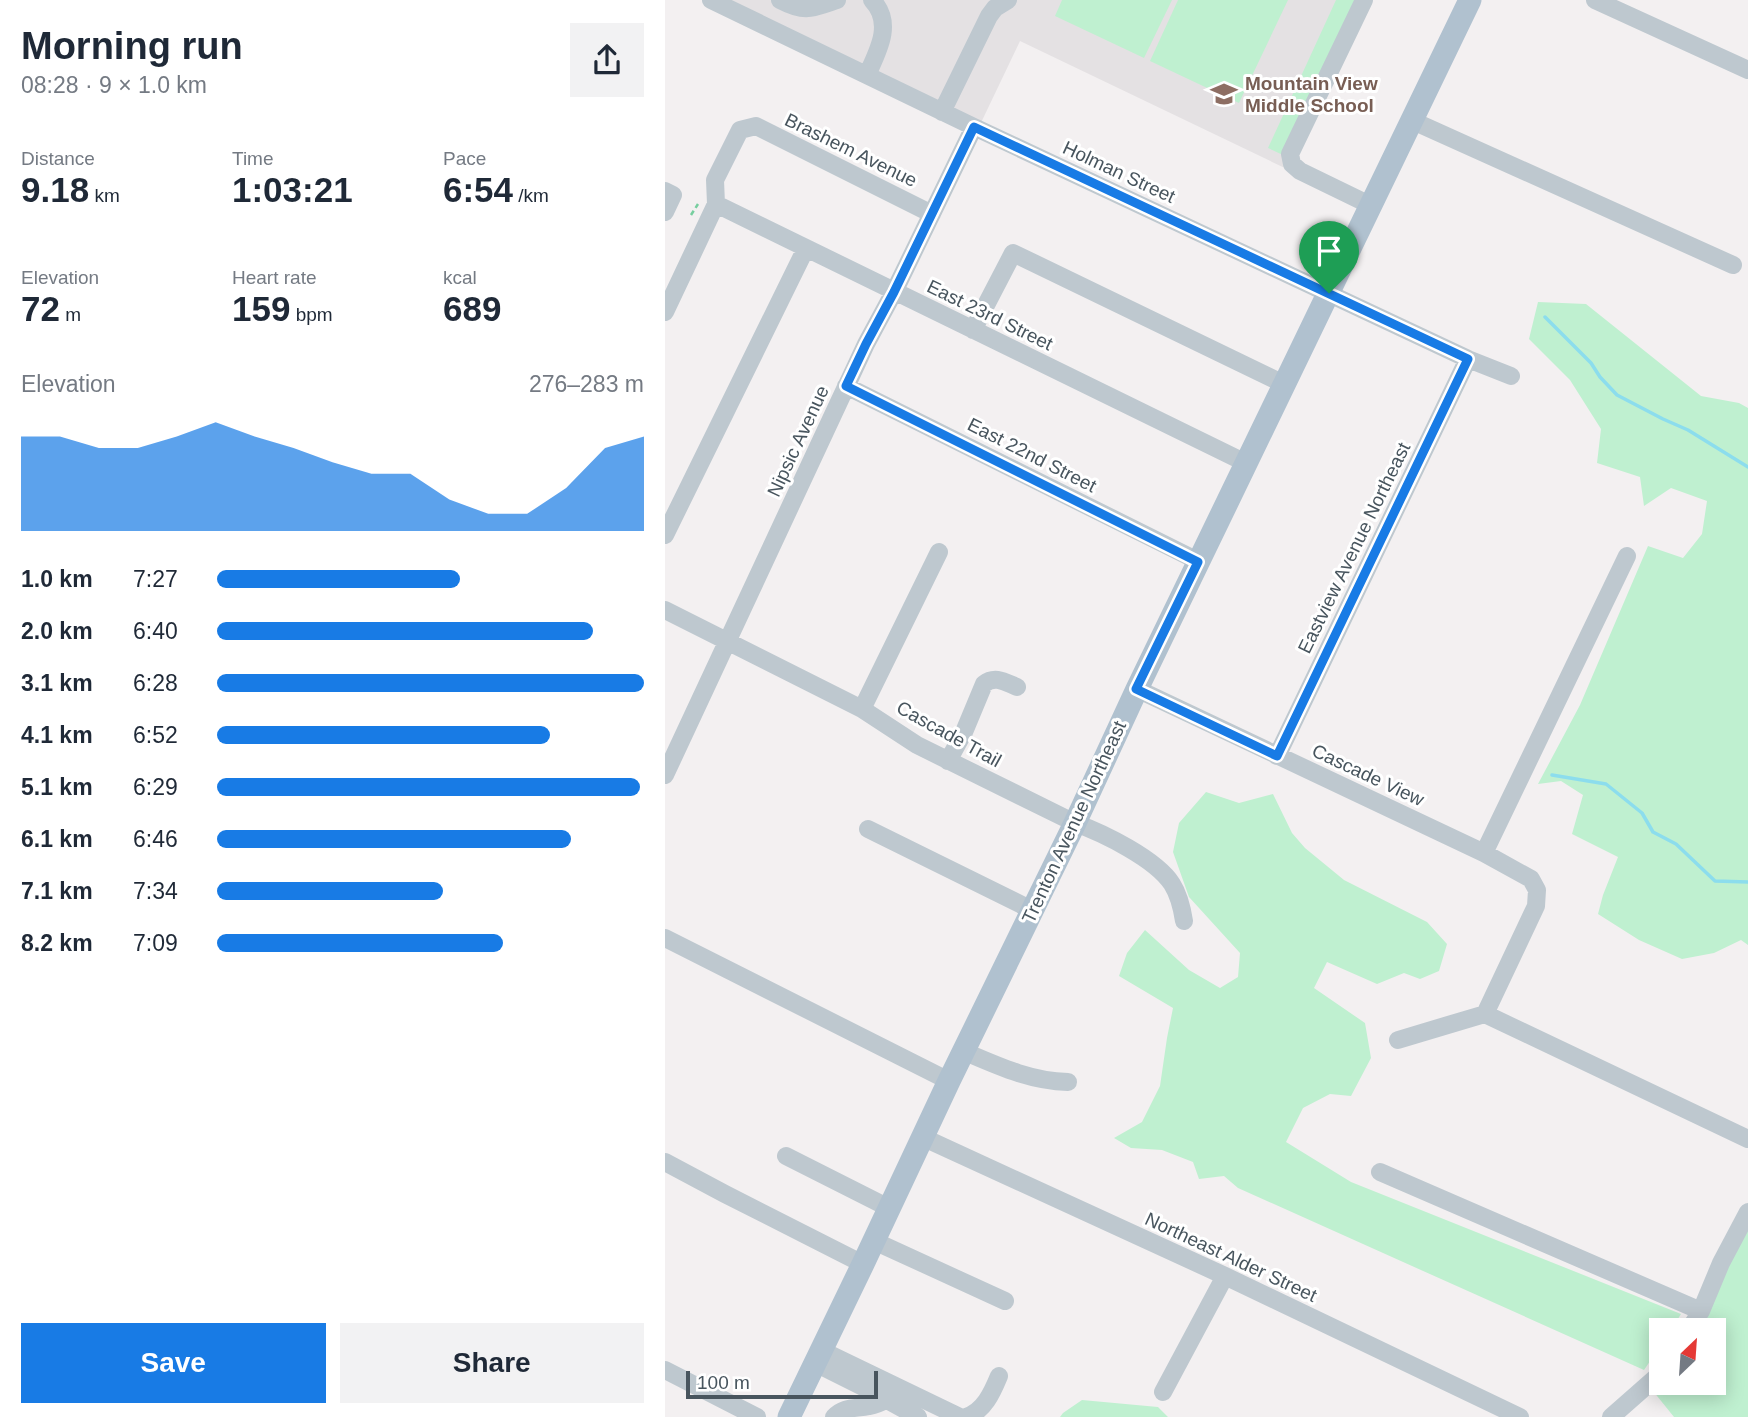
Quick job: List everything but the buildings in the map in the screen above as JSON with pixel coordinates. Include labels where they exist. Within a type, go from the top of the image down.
[{"type":"main road","name":"Trenton Avenue Northeast","points":[[789,1417],[963,1051],[1075,824],[1136,689],[1470,0]]},
{"type":"street","name":"Holman Street","points":[[711,0],[942,112],[1468,359],[1511,376]]},
{"type":"street","points":[[780,0],[801,9],[813,9],[837,0]]},
{"type":"street","points":[[867,75],[884,35],[880,13],[872,0]]},
{"type":"street","points":[[942,112],[989,16],[995,8],[1008,0]]},
{"type":"street","points":[[1364,0],[1290,154],[1292,164],[1300,171],[1371,206]]},
{"type":"street","points":[[1595,0],[1748,70]]},
{"type":"street","points":[[1413,121],[1733,265]]},
{"type":"street","name":"Brashem Avenue","points":[[665,313],[716,204],[715,180],[740,130],[756,126],[932,214]]},
{"type":"street","name":"Nipsic Avenue","points":[[665,775],[866,344],[974,127]]},
{"type":"street","points":[[665,191],[673,195],[665,212]]},
{"type":"street","name":"East 23rd Street","points":[[716,204],[1246,463]]},
{"type":"street","points":[[665,535],[806,248]]},
{"type":"street","points":[[973,330],[1013,253],[1284,384]]},
{"type":"street","name":"Eastview Avenue Northeast","points":[[1277,756],[1468,359]]},
{"type":"street","name":"East 22nd Street","points":[[846,386],[1198,562]]},
{"type":"street","points":[[862,709],[939,552]]},
{"type":"street","points":[[1484,853],[1627,556]]},
{"type":"street","name":"Cascade Trail","points":[[665,610],[862,709],[917,746],[1141,856],[1158,869],[1173,886],[1179,898],[1184,921]]},
{"type":"street","points":[[948,761],[964,732],[984,684],[989,679],[996,679],[1017,687]]},
{"type":"street","name":"Cascade View","points":[[1136,689],[1484,853],[1531,879],[1537,890],[1536,906],[1485,1014]]},
{"type":"street","points":[[868,829],[1032,910]]},
{"type":"street","points":[[665,938],[949,1081]]},
{"type":"street","points":[[1398,1040],[1485,1014],[1748,1139]]},
{"type":"street","points":[[963,1051],[1030,1077],[1051,1082],[1068,1082]]},
{"type":"street","name":"Northeast Alder Street","points":[[922,1137],[1225,1276],[1520,1417]]},
{"type":"street","points":[[786,1156],[889,1208]]},
{"type":"street","points":[[665,1162],[863,1264]]},
{"type":"street","points":[[1380,1172],[1700,1311]]},
{"type":"street","points":[[1696,1318],[1748,1212]]},
{"type":"street","points":[[874,1241],[1005,1301]]},
{"type":"street","points":[[1163,1392],[1225,1276]]},
{"type":"street","points":[[818,1357],[918,1417]]},
{"type":"street","points":[[818,1357],[960,1417]]},
{"type":"street","points":[[665,1370],[757,1417]]},
{"type":"street","points":[[966,1417],[988,1400],[999,1376]]},
{"type":"street","points":[[1611,1417],[1649,1384]]},
{"type":"street","points":[[834,1417],[839,1412],[871,1406],[887,1399]]},
{"type":"shaded area","name":"Mountain View Middle School","points":[[711,0],[1364,0],[1289,170],[1020,41],[978,129]]},
{"type":"green space","points":[[1062,0],[1172,0],[1144,58],[1055,16]]},
{"type":"green space","points":[[1178,0],[1288,0],[1239,103],[1150,61]]},
{"type":"green space","points":[[1336,0],[1358,0],[1283,155],[1268,148]]},
{"type":"green space","points":[[1538,302],[1586,304],[1701,396],[1739,403],[1748,408],[1748,945],[1741,940],[1714,953],[1682,959],[1639,940],[1598,914],[1618,857],[1572,834],[1583,795],[1561,781],[1538,784],[1580,705],[1648,546],[1683,558],[1702,534],[1707,501],[1671,488],[1644,506],[1640,477],[1597,463],[1601,429],[1570,380],[1529,339]]},
{"type":"green space","points":[[1206,792],[1239,803],[1273,794],[1292,833],[1305,848],[1344,880],[1427,922],[1447,944],[1439,971],[1420,979],[1404,973],[1377,984],[1327,962],[1314,988],[1365,1023],[1371,1058],[1351,1096],[1330,1094],[1303,1108],[1286,1142],[1351,1182],[1681,1314],[1678,1318],[1649,1318],[1649,1363],[1644,1370],[1238,1188],[1224,1176],[1199,1179],[1193,1162],[1162,1150],[1131,1148],[1114,1138],[1142,1122],[1160,1086],[1173,1008],[1119,976],[1127,953],[1145,930],[1189,970],[1220,988],[1238,977],[1240,953],[1189,897],[1173,852],[1179,823]]},
{"type":"green space","points":[[1748,1212],[1748,1417],[1674,1417],[1656,1395],[1726,1395],[1726,1318],[1695,1318]]},
{"type":"green space","points":[[1082,1400],[1158,1407],[1168,1417],[1060,1417]]},
{"type":"waterway","points":[[1545,317],[1591,363],[1617,395],[1688,430],[1748,467]]},
{"type":"waterway","points":[[1552,775],[1606,784],[1642,813],[1653,832],[1676,844],[1715,881],[1748,882]]},
{"type":"place","name":"Mountain View Middle School","points":[[1224,94]]},
{"type":"route","points":[[974,127],[1329,293],[1468,359],[1277,756],[1136,689],[1198,562],[846,386],[974,127]]}]
